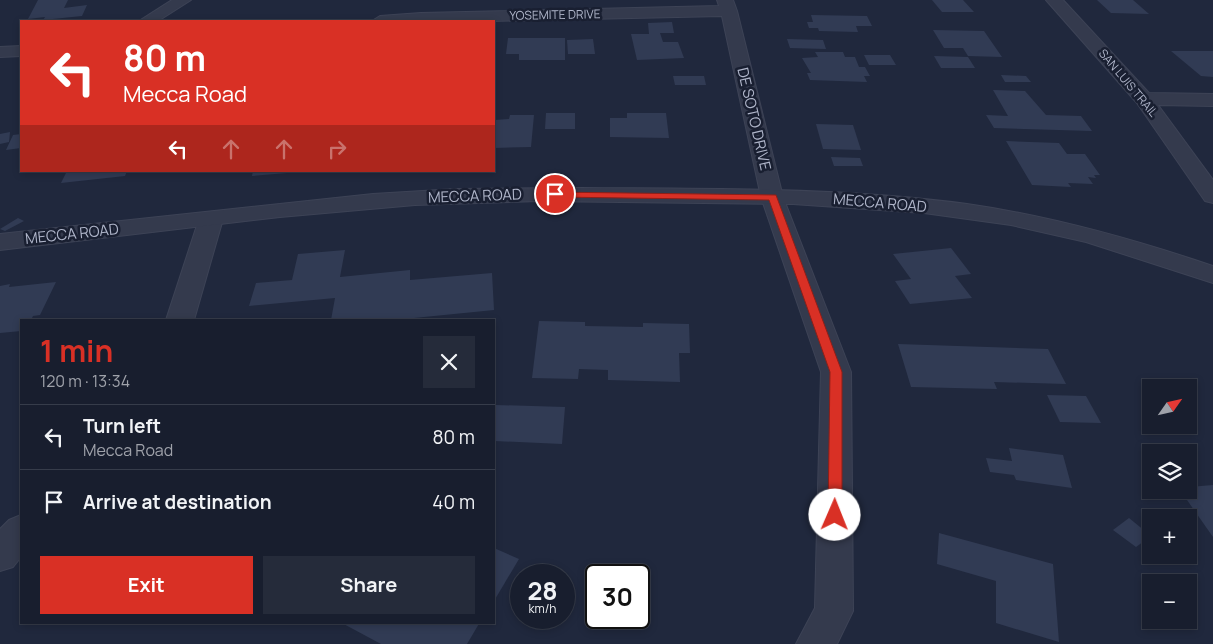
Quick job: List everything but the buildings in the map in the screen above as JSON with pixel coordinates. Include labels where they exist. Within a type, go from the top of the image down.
[{"type":"street","points":[[149,20],[183,0]]},
{"type":"street","name":"SAN LUIS TRAIL","points":[[1054,0],[1144,99],[1213,196]]},
{"type":"street","name":"YOSEMITE DRIVE","points":[[394,20],[727,5]]},
{"type":"street","name":"DE SOTO DRIVE","points":[[727,5],[772,197],[836,372],[834,612],[816,644]]},
{"type":"street","points":[[0,52],[20,51]]},
{"type":"street","points":[[1144,99],[1213,100]]},
{"type":"street","name":"MECCA ROAD","points":[[0,242],[374,201],[515,194],[772,197],[878,201],[965,211],[1044,225],[1144,252],[1213,275]]},
{"type":"street","points":[[180,319],[211,219]]},
{"type":"street","points":[[0,555],[20,532]]},
{"type":"route","points":[[555,194],[772,197],[836,372],[835,515]]}]
